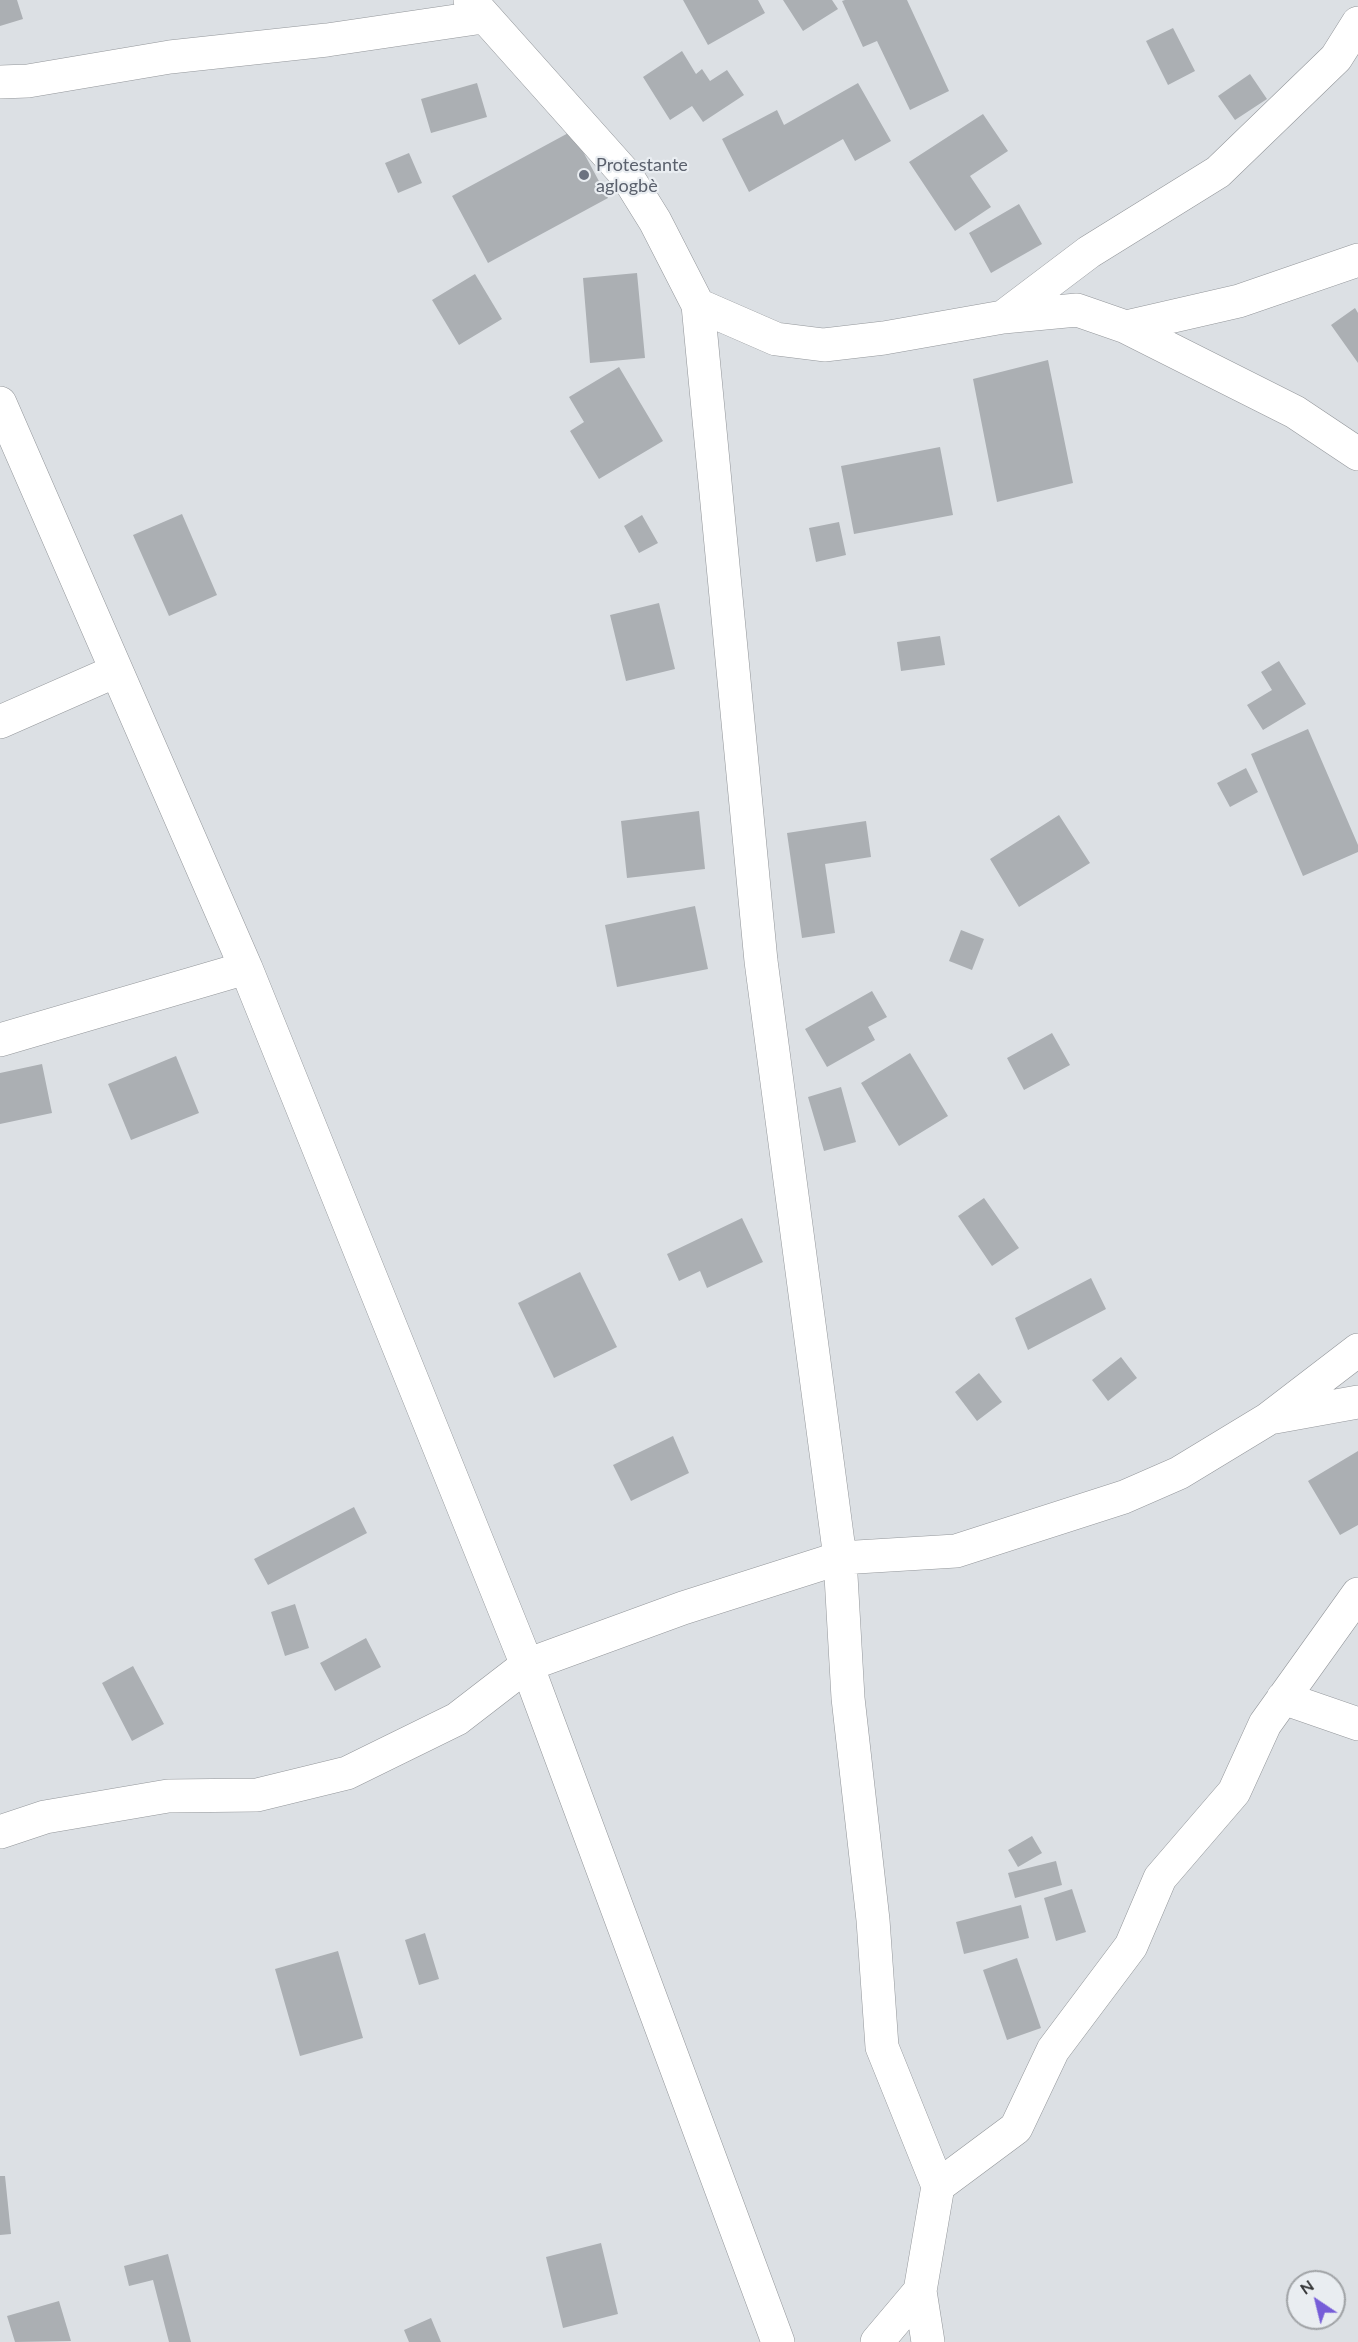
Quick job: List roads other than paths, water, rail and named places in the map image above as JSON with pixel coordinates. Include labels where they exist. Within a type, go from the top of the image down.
[{"type":"street","points":[[0,82],[28,81],[170,57],[327,40],[477,8],[627,176],[656,221],[698,305],[761,961],[840,1558],[848,1698],[873,1920],[882,2047],[938,2186],[920,2291],[928,2342]]},
{"type":"street","points":[[1003,317],[1089,252],[1218,172],[1336,58],[1358,23]]},
{"type":"street","points":[[1126,327],[1239,301],[1357,263]]},
{"type":"street","points":[[698,305],[776,339],[824,345],[884,338],[1003,317],[1077,310],[1126,327],[1295,412],[1358,454]]},
{"type":"street","points":[[0,403],[246,968],[527,1665],[778,2342]]},
{"type":"street","points":[[0,722],[116,671]]},
{"type":"street","points":[[0,1040],[246,968]]},
{"type":"street","points":[[0,1832],[45,1817],[168,1796],[257,1795],[347,1773],[457,1719],[527,1665],[682,1608],[840,1558],[956,1551],[1124,1497],[1179,1473],[1268,1419],[1358,1350]]},
{"type":"street","points":[[1268,1419],[1358,1402]]},
{"type":"street","points":[[938,2186],[1016,2128],[1053,2050],[1131,1946],[1160,1878],[1234,1792],[1265,1724],[1358,1594]]},
{"type":"street","points":[[1283,1698],[1358,1724]]},
{"type":"street","points":[[877,2342],[920,2291]]},
{"type":"place","name":"Protestante aglogbè","points":[[584,175]]}]
